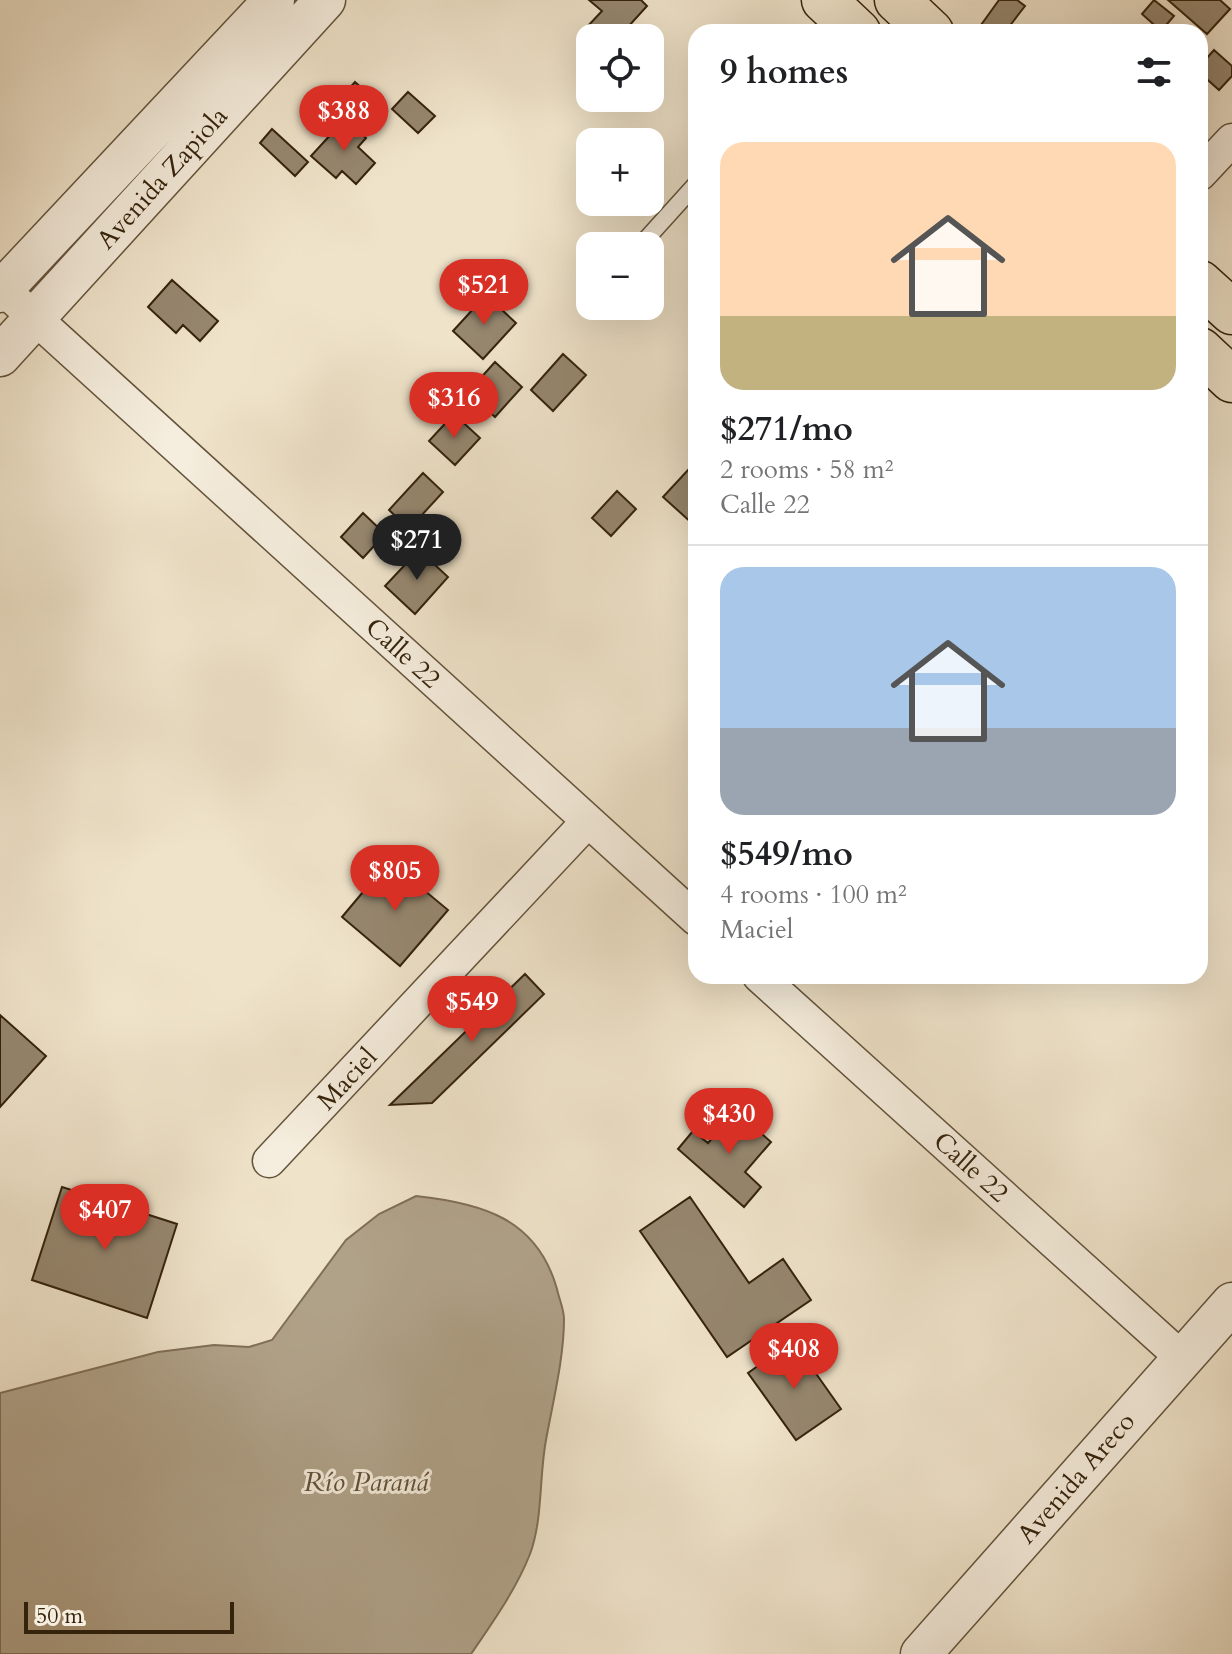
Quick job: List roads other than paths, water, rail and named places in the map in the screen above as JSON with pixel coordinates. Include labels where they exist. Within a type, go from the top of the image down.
[{"type":"main road","points":[[897,0],[922,24]]},
{"type":"main road","points":[[1208,290],[1232,312]]},
{"type":"main road","points":[[1208,358],[1232,380]]},
{"type":"street","name":"Avenida Zapiola","points":[[1,291],[274,0]]},
{"type":"street","name":"Avenida Zapiola","points":[[0,356],[325,0]]},
{"type":"street","points":[[1208,166],[1232,140]]},
{"type":"street","name":"Calle 22","points":[[1,291],[688,912]]},
{"type":"street","name":"Maciel","points":[[269,1161],[588,821]]},
{"type":"street","name":"Calle 22","points":[[768,984],[1182,1358]]},
{"type":"street","name":"Avenida Areco","points":[[921,1654],[1232,1303]]},
{"type":"lane","points":[[653,232],[688,193]]},
{"type":"water","name":"Río Paraná","points":[[416,1196],[484,1210],[521,1230],[548,1265],[564,1315],[558,1380],[544,1454],[534,1541],[511,1593],[471,1654],[0,1654],[0,1393],[158,1352],[214,1345],[249,1347],[272,1340],[346,1240],[379,1214]]}]
